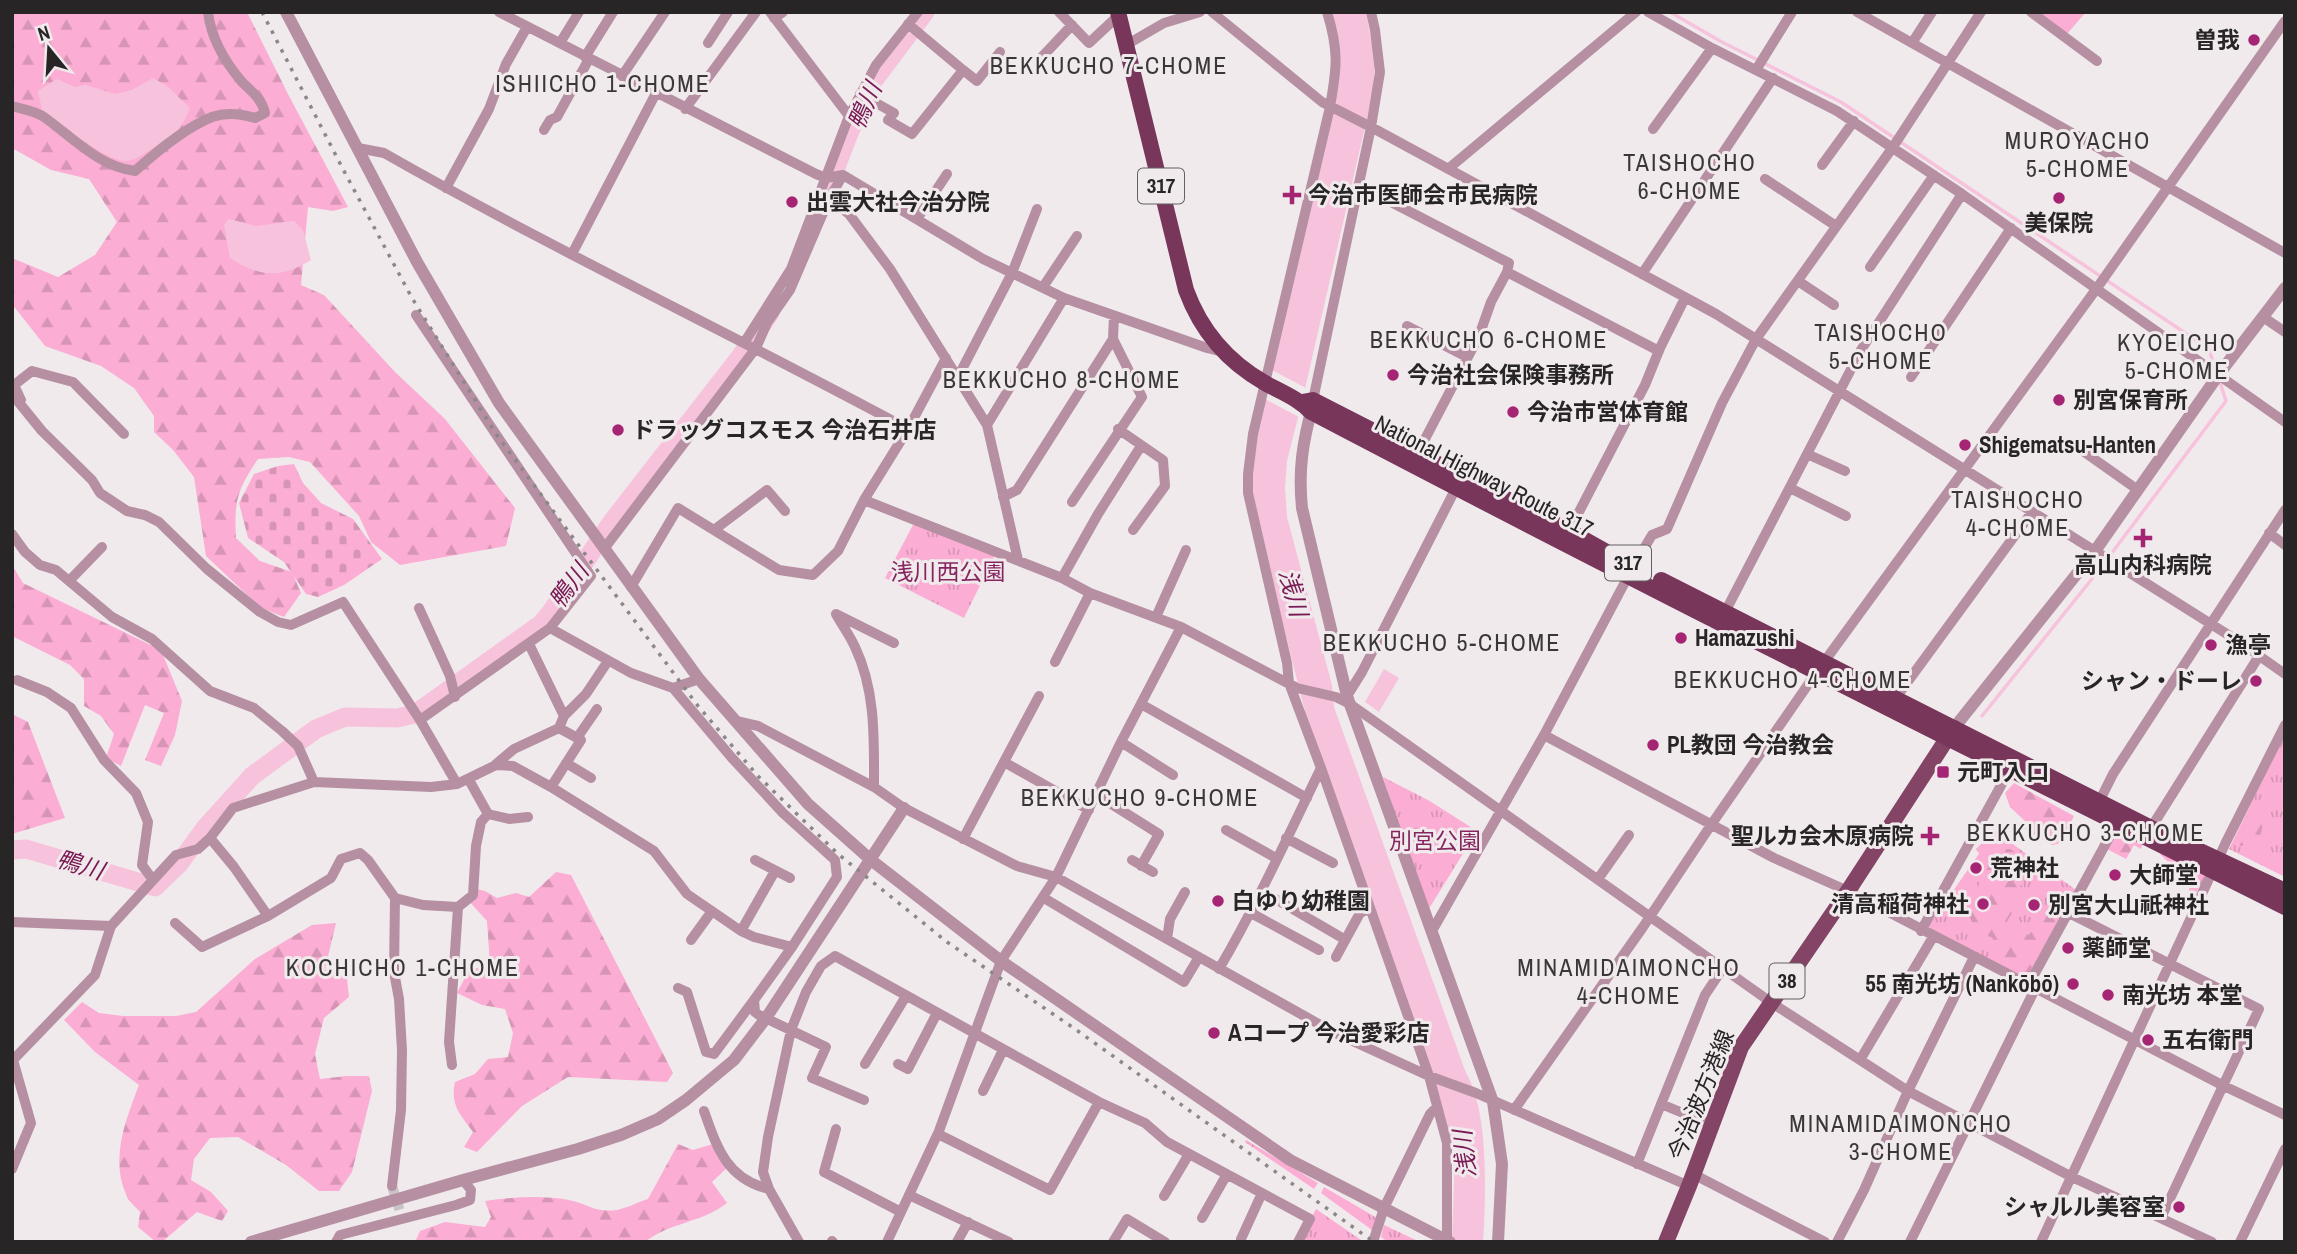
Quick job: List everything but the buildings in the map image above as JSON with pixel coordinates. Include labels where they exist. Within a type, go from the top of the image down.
[{"type":"highway","name":"National Highway Route 317","points":[[1119,13],[1186,290],[1194,311],[1223,352],[1267,384],[1950,733],[2151,828],[2285,907]]},
{"type":"highway","name":"National Highway Route 317","points":[[1821,668],[1895,699],[2010,769],[2116,823],[2217,866],[2285,891]]},
{"type":"main road","name":"今治波方港線","points":[[1666,1242],[1741,1047],[1848,891],[1950,733]]},
{"type":"street","points":[[12,106],[42,115],[76,144],[123,170],[135,171],[176,139],[214,116],[239,114],[256,118],[265,113],[263,103],[221,53],[210,28],[208,12]]},
{"type":"street","points":[[286,12],[417,262],[499,403],[699,679],[808,804],[871,860],[1001,961],[1290,1160],[1448,1241],[1447,1143],[1432,1077],[1370,909],[1293,685],[1248,493],[1253,434],[1332,108],[1337,65],[1336,41],[1326,12]]},
{"type":"street","points":[[499,12],[511,15],[527,27],[685,109],[826,178],[843,175],[983,259],[1064,298],[1223,352]]},
{"type":"street","points":[[560,43],[579,12]]},
{"type":"street","points":[[544,130],[550,120],[557,117],[613,12]]},
{"type":"street","points":[[622,76],[665,12]]},
{"type":"street","points":[[708,43],[728,12]]},
{"type":"street","points":[[685,109],[755,12]]},
{"type":"street","points":[[604,549],[756,348],[767,323],[790,290],[825,195],[826,178],[849,116],[876,65],[918,12]]},
{"type":"street","points":[[1059,12],[1089,43],[1119,13]]},
{"type":"street","points":[[1126,45],[1164,23],[1199,12]]},
{"type":"street","points":[[1212,12],[1332,108],[1642,274],[1756,340],[2095,551],[2285,674]]},
{"type":"street","points":[[1371,12],[1380,72],[1309,405],[1298,478],[1302,508],[1344,699],[1493,1102],[1502,1164],[1498,1242]]},
{"type":"street","points":[[1448,169],[1636,12]]},
{"type":"street","points":[[1648,12],[1854,121],[2097,288],[2285,422]]},
{"type":"street","points":[[1756,70],[1793,12]]},
{"type":"street","points":[[1857,12],[2285,253]]},
{"type":"street","points":[[1912,43],[1932,12]]},
{"type":"street","points":[[1432,931],[1544,735],[1652,535],[1667,529],[1722,403],[1756,340],[1893,147],[1981,12]]},
{"type":"street","points":[[2031,12],[2097,61]]},
{"type":"street","points":[[775,14],[849,116]]},
{"type":"street","points":[[1514,1110],[1821,668],[2097,288],[2285,21]]},
{"type":"street","points":[[908,24],[977,81],[1000,52]]},
{"type":"street","points":[[1041,58],[1072,25]]},
{"type":"street","points":[[446,188],[489,109],[506,64],[527,27]]},
{"type":"street","points":[[1653,129],[1712,48]]},
{"type":"street","points":[[860,94],[894,113],[888,120],[912,134],[963,70]]},
{"type":"street","points":[[1642,274],[1773,78]]},
{"type":"street","points":[[572,254],[656,93]]},
{"type":"street","points":[[1822,165],[1854,121]]},
{"type":"street","points":[[358,148],[384,153],[908,429]]},
{"type":"street","points":[[917,219],[947,174]]},
{"type":"street","points":[[744,343],[791,269],[825,195],[843,175]]},
{"type":"street","points":[[1870,267],[1934,175]]},
{"type":"street","points":[[1765,179],[1836,226]]},
{"type":"street","points":[[1358,185],[1509,263],[1467,357],[1414,459]]},
{"type":"street","points":[[1722,618],[1861,349],[1962,194]]},
{"type":"street","points":[[825,195],[849,214],[890,269],[987,425],[1018,560]]},
{"type":"street","points":[[958,377],[1012,273],[1037,209]]},
{"type":"street","points":[[1911,377],[2011,228]]},
{"type":"street","points":[[1043,286],[1077,236]]},
{"type":"street","points":[[1507,272],[1659,351]]},
{"type":"street","points":[[1798,281],[1834,305]]},
{"type":"street","points":[[1950,733],[2095,551],[2219,374],[2285,288]]},
{"type":"street","points":[[987,425],[1064,298]]},
{"type":"street","points":[[1566,537],[1645,385],[1685,298]]},
{"type":"street","points":[[416,315],[591,576],[550,628],[453,694],[420,720]]},
{"type":"street","points":[[1072,502],[1118,429],[1142,397],[1113,339],[1114,316]]},
{"type":"street","points":[[2263,317],[2285,332]]},
{"type":"street","points":[[1407,326],[1467,357]]},
{"type":"street","points":[[1003,497],[1017,490],[1113,339]]},
{"type":"street","points":[[631,587],[678,508],[779,570],[813,575],[838,551],[864,500],[908,429],[946,358]]},
{"type":"street","points":[[24,407],[14,385],[32,371],[49,374],[73,382],[124,434]]},
{"type":"street","points":[[12,394],[42,431],[92,480],[100,493],[127,512],[145,515],[159,522],[207,569],[260,611],[278,622],[291,625],[343,602],[420,720],[457,783]]},
{"type":"street","points":[[1118,429],[1163,460],[1165,486],[1132,530]]},
{"type":"street","points":[[1062,578],[1141,446]]},
{"type":"street","points":[[2080,449],[2138,490]]},
{"type":"street","points":[[1807,454],[1844,471]]},
{"type":"street","points":[[1344,699],[1362,672],[1459,482]]},
{"type":"street","points":[[1790,488],[1846,516]]},
{"type":"street","points":[[714,530],[767,490],[786,510]]},
{"type":"street","points":[[864,500],[1062,578],[1090,593],[1181,627],[1293,685],[1344,699],[1772,1003],[1908,1091],[2071,1177],[2212,1242]]},
{"type":"street","points":[[2099,802],[2113,774],[2285,510]]},
{"type":"street","points":[[1895,699],[2032,512]]},
{"type":"street","points":[[2269,533],[2285,545]]},
{"type":"street","points":[[12,534],[25,552],[40,565],[56,570],[113,617],[152,639],[210,691],[254,708],[298,746],[314,782]]},
{"type":"street","points":[[69,581],[102,547]]},
{"type":"street","points":[[1156,617],[1186,550]]},
{"type":"street","points":[[1055,662],[1090,593]]},
{"type":"street","points":[[419,608],[450,676],[453,694]]},
{"type":"street","points":[[874,787],[871,700],[856,649],[836,614],[894,643]]},
{"type":"street","points":[[887,1242],[938,1134],[1001,961],[1056,877],[1121,742],[1181,627]]},
{"type":"street","points":[[550,628],[631,674],[673,688],[774,804],[835,860],[837,877],[792,947],[714,1054],[706,1052],[687,992],[678,988]]},
{"type":"street","points":[[529,644],[564,716]]},
{"type":"street","points":[[2151,828],[2259,656]]},
{"type":"street","points":[[12,1169],[31,1124],[13,1060],[95,975],[111,926],[176,855],[198,849],[233,808],[314,782],[431,787],[469,780],[496,765],[514,749],[559,728],[564,716],[586,694],[608,660]]},
{"type":"street","points":[[673,688],[699,679]]},
{"type":"street","points":[[16,680],[47,692],[71,708],[104,760],[136,793],[148,822],[142,865],[153,880]]},
{"type":"street","points":[[963,839],[1040,696]]},
{"type":"street","points":[[1141,704],[1307,798]]},
{"type":"street","points":[[577,738],[597,709]]},
{"type":"street","points":[[736,721],[758,726],[874,787],[904,808],[1017,866],[1056,877],[1333,1032],[1637,1164],[1691,1180],[1825,1242]]},
{"type":"street","points":[[2040,1242],[2285,725]]},
{"type":"street","points":[[551,787],[580,740],[559,728]]},
{"type":"street","points":[[1544,735],[1774,858],[1848,891],[1921,931],[2285,1115]]},
{"type":"street","points":[[1121,742],[1173,775]]},
{"type":"street","points":[[1004,762],[1089,810]]},
{"type":"street","points":[[566,763],[592,778]]},
{"type":"street","points":[[496,765],[513,766],[654,850],[687,894],[741,931],[792,947]]},
{"type":"street","points":[[1219,969],[1251,913],[1321,768]]},
{"type":"street","points":[[1921,931],[2010,769]]},
{"type":"street","points":[[469,780],[488,814],[509,820],[528,817]]},
{"type":"street","points":[[1097,795],[1159,834],[1137,863],[1153,872]]},
{"type":"street","points":[[251,1242],[578,1149],[658,1119],[686,1100],[734,1060],[766,1018],[904,808]]},
{"type":"street","points":[[394,898],[423,905],[458,907],[473,895],[476,846],[481,822],[488,814]]},
{"type":"street","points":[[1910,1242],[2033,986],[2116,823]]},
{"type":"street","points":[[1226,830],[1276,858]]},
{"type":"street","points":[[1598,879],[1629,835]]},
{"type":"street","points":[[210,838],[268,916]]},
{"type":"street","points":[[1286,838],[1333,863]]},
{"type":"street","points":[[176,923],[202,947],[268,916],[331,878],[341,859],[360,853],[368,860],[394,898],[394,972],[399,999],[402,1050],[401,1110],[392,1186]]},
{"type":"street","points":[[755,860],[790,878]]},
{"type":"street","points":[[741,931],[775,871]]},
{"type":"street","points":[[1262,891],[1344,939]]},
{"type":"street","points":[[1167,940],[1170,919],[1185,892]]},
{"type":"street","points":[[1044,898],[1184,982],[1199,957]]},
{"type":"street","points":[[452,1065],[449,1042],[451,989],[458,907]]},
{"type":"street","points":[[1336,957],[1360,913],[1370,909]]},
{"type":"street","points":[[691,940],[712,911]]},
{"type":"street","points":[[1251,913],[1319,950]]},
{"type":"street","points":[[2069,913],[2259,1009],[2161,1218]]},
{"type":"street","points":[[12,922],[111,926]]},
{"type":"street","points":[[1860,1060],[1933,937]]},
{"type":"street","points":[[799,1242],[769,1189],[763,1172],[791,1030],[806,992],[821,966],[835,956],[1003,1050],[1145,1124],[1167,1142],[1310,1219],[1298,1242]]},
{"type":"street","points":[[1837,1242],[1974,957]]},
{"type":"street","points":[[1637,1164],[1706,995],[1723,968]]},
{"type":"street","points":[[865,1064],[906,996]]},
{"type":"street","points":[[754,1000],[755,1012],[826,1047],[812,1078],[864,1100]]},
{"type":"street","points":[[898,1065],[908,1069],[937,1013]]},
{"type":"street","points":[[983,1091],[1003,1050]]},
{"type":"street","points":[[938,1134],[1050,1190],[1099,1102]]},
{"type":"street","points":[[1661,1104],[1712,1125]]},
{"type":"street","points":[[1373,1242],[1384,1208],[1430,1114],[1437,1107]]},
{"type":"street","points":[[704,1111],[719,1153],[731,1167],[754,1185],[769,1189]]},
{"type":"street","points":[[836,1129],[824,1172],[901,1212]]},
{"type":"street","points":[[2240,1242],[2285,1149]]},
{"type":"street","points":[[1164,1196],[1189,1154]]},
{"type":"street","points":[[1202,1217],[1227,1174]]},
{"type":"street","points":[[336,1242],[340,1235],[355,1230],[470,1200],[471,1190],[463,1180]]},
{"type":"street","points":[[1241,1239],[1262,1193]]},
{"type":"street","points":[[909,1195],[1009,1242]]},
{"type":"street","points":[[1113,1242],[1127,1219],[1165,1242]]},
{"type":"street","points":[[957,1242],[968,1222]]},
{"type":"street","points":[[355,1230],[355,1242]]},
{"type":"green space","points":[[12,12],[247,12],[348,207],[333,211],[308,207],[301,285],[324,295],[395,372],[445,419],[515,508],[506,546],[400,565],[371,542],[359,516],[310,462],[289,457],[258,459],[241,488],[236,514],[236,538],[260,561],[292,572],[301,593],[284,617],[261,608],[206,556],[194,477],[173,450],[154,432],[154,416],[134,388],[101,366],[45,346],[12,304],[12,258],[58,277],[95,255],[117,222],[89,179],[51,170],[12,148]]},
{"type":"green space","points":[[2037,12],[2086,12],[2067,34]]},
{"type":"green space","points":[[294,464],[303,483],[321,503],[353,519],[382,559],[344,585],[318,597],[306,594],[284,562],[248,538],[239,503],[254,474]]},
{"type":"green space","name":"浅川西公園","points":[[914,523],[995,555],[964,618],[885,578]]},
{"type":"green space","points":[[12,565],[23,583],[161,650],[182,701],[175,735],[161,766],[145,760],[164,713],[145,705],[121,766],[106,758],[114,734],[101,716],[84,706],[84,679],[70,665],[12,636]]},
{"type":"green space","points":[[12,714],[28,722],[65,818],[12,834]]},
{"type":"green space","points":[[2285,734],[2285,877],[2229,849]]},
{"type":"green space","name":"別宮公園","points":[[1383,777],[1428,800],[1477,831],[1430,907],[1426,907]]},
{"type":"green space","points":[[2014,783],[2074,816],[2061,843],[2052,845],[2025,829],[2026,822],[2010,807],[2005,793]]},
{"type":"green space","points":[[2255,801],[2268,815],[2258,837],[2241,846],[2234,843]]},
{"type":"green space","points":[[2119,826],[2144,839],[2141,849],[2134,845],[2126,859],[2107,849]]},
{"type":"green space","points":[[1995,831],[2076,890],[2026,982],[1927,928]]},
{"type":"green space","points":[[1985,840],[1993,849],[2010,849],[2043,869],[2038,879],[2028,875],[2014,895],[2015,908],[2006,923],[2029,935],[2052,903],[2064,910],[2026,979],[1988,955],[1993,938],[1978,932],[1966,911],[1988,867],[1976,849]]},
{"type":"green space","points":[[2163,850],[2208,874],[2191,901],[2188,893],[2191,884],[2161,872],[2168,862],[2160,854]]},
{"type":"green space","points":[[556,872],[571,875],[673,1073],[667,1082],[568,1077],[522,1106],[477,1152],[464,1147],[473,1132],[455,1103],[455,1082],[475,1074],[488,1059],[508,1057],[513,1033],[505,1009],[482,1005],[457,993],[469,970],[490,965],[487,921],[467,899],[472,888],[497,898],[516,893],[529,897]]},
{"type":"green space","points":[[336,923],[325,969],[347,979],[349,997],[324,1018],[315,1054],[320,1079],[369,1076],[372,1091],[352,1172],[339,1191],[319,1191],[286,1165],[238,1137],[210,1138],[194,1159],[191,1180],[211,1192],[228,1211],[222,1221],[197,1212],[162,1242],[156,1242],[138,1227],[140,1212],[127,1197],[119,1167],[122,1139],[139,1085],[95,1052],[64,1020],[82,1002],[99,1013],[123,1016],[176,1016],[196,1012],[255,959],[312,925]]},
{"type":"green space","points":[[1246,1140],[1318,1183],[1314,1189],[1245,1142]]},
{"type":"green space","points":[[716,1143],[731,1164],[712,1182],[727,1203],[645,1242],[415,1242],[420,1231],[445,1222],[485,1227],[491,1217],[485,1201],[548,1197],[603,1210],[625,1208],[648,1199],[678,1144],[693,1150]]},
{"type":"green space","points":[[1324,1187],[1377,1218],[1372,1230],[1321,1193]]},
{"type":"green space","points":[[1316,1209],[1364,1242],[1300,1242]]},
{"type":"green space","points":[[1384,1225],[1420,1242],[1388,1242],[1381,1237]]},
{"type":"water","name":"浅川","points":[[1330,12],[1366,12],[1375,61],[1373,92],[1287,461],[1287,517],[1332,685],[1334,707],[1479,1109],[1484,1154],[1483,1242],[1452,1242],[1455,1153],[1435,1088],[1314,744],[1254,508],[1251,480],[1256,439],[1335,98],[1341,59]]},
{"type":"water","points":[[153,78],[167,86],[190,108],[174,133],[143,155],[129,161],[116,159],[82,140],[42,110],[38,91],[57,79],[75,87],[85,85],[115,94],[132,90]]},
{"type":"water","points":[[229,219],[256,226],[294,221],[303,230],[311,260],[280,273],[261,272],[241,264],[230,258],[224,225]]},
{"type":"water","points":[[1384,669],[1399,678],[1379,712],[1365,702]]},
{"type":"pier","points":[[1272,370],[1306,388],[1299,417],[1265,399]]},
{"type":"waterway","name":"鴨川","points":[[818,214],[849,133],[874,80],[925,12]]},
{"type":"waterway","points":[[1670,12],[1720,41],[1841,102],[2209,349],[2215,368]]},
{"type":"waterway","name":"鴨川","points":[[12,850],[26,849],[155,887],[179,864],[205,828],[252,776],[316,729],[345,717],[397,718],[415,714],[541,624],[611,523],[740,357],[770,313]]},
{"type":"waterway","points":[[1982,716],[2099,570],[2226,401],[2219,379]]},
{"type":"tunnel","points":[[392,1186],[402,1218]]},
{"type":"railway","points":[[262,12],[412,298],[496,434],[698,706],[758,776],[838,854],[947,942],[1075,1029],[1374,1242]]},
{"type":"place","name":"曽我","points":[[2254,40]]},
{"type":"place","name":"今治市医師会市民病院","points":[[1292,195]]},
{"type":"place","name":"美保院","points":[[2059,198]]},
{"type":"place","name":"出雲大社今治分院","points":[[792,202]]},
{"type":"place","name":"今治社会保険事務所","points":[[1393,375]]},
{"type":"place","name":"別宮保育所","points":[[2059,400]]},
{"type":"place","name":"今治市営体育館","points":[[1513,412]]},
{"type":"place","name":"ドラッグコスモス 今治石井店","points":[[618,430]]},
{"type":"place","name":"Shigematsu-Hanten","points":[[1965,445]]},
{"type":"place","name":"高山内科病院","points":[[2143,538]]},
{"type":"place","name":"Hamazushi","points":[[1681,638]]},
{"type":"place","name":"漁亭","points":[[2211,645]]},
{"type":"place","name":"シャン・ドーレ","points":[[2256,681]]},
{"type":"place","name":"PL教団 今治教会","points":[[1653,745]]},
{"type":"place","name":"元町入口","points":[[1943,772]]},
{"type":"place","name":"聖ルカ会木原病院","points":[[1930,836]]},
{"type":"place","name":"荒神社","points":[[1976,868]]},
{"type":"place","name":"大師堂","points":[[2115,875]]},
{"type":"place","name":"白ゆり幼稚園","points":[[1218,901]]},
{"type":"place","name":"清高稲荷神社","points":[[1983,904]]},
{"type":"place","name":"別宮大山祇神社","points":[[2034,905]]},
{"type":"place","name":"薬師堂","points":[[2068,948]]},
{"type":"place","name":"55 南光坊 (Nankōbō)","points":[[2073,984]]},
{"type":"place","name":"南光坊 本堂","points":[[2108,995]]},
{"type":"place","name":"Aコープ 今治愛彩店","points":[[1214,1033]]},
{"type":"place","name":"五右衛門","points":[[2148,1040]]},
{"type":"place","name":"シャルル美容室","points":[[2179,1207]]},
{"type":"district","name":"BEKKUCHO 7-CHOME","points":[[1109,66]]},
{"type":"district","name":"ISHIICHO 1-CHOME","points":[[603,84]]},
{"type":"district","name":"MUROYACHO 5-CHOME","points":[[2078,155]]},
{"type":"district","name":"TAISHOCHO 6-CHOME","points":[[1690,177]]},
{"type":"district","name":"BEKKUCHO 6-CHOME","points":[[1489,340]]},
{"type":"district","name":"TAISHOCHO 5-CHOME","points":[[1881,347]]},
{"type":"district","name":"KYOEICHO 5-CHOME","points":[[2177,357]]},
{"type":"district","name":"BEKKUCHO 8-CHOME","points":[[1062,380]]},
{"type":"district","name":"TAISHOCHO 4-CHOME","points":[[2018,514]]},
{"type":"district","name":"BEKKUCHO 5-CHOME","points":[[1442,643]]},
{"type":"district","name":"BEKKUCHO 4-CHOME","points":[[1793,680]]},
{"type":"district","name":"BEKKUCHO 9-CHOME","points":[[1140,798]]},
{"type":"district","name":"BEKKUCHO 3-CHOME","points":[[2086,833]]},
{"type":"district","name":"KOCHICHO 1-CHOME","points":[[403,968]]},
{"type":"district","name":"MINAMIDAIMONCHO 4-CHOME","points":[[1629,982]]},
{"type":"district","name":"MINAMIDAIMONCHO 3-CHOME","points":[[1901,1138]]}]
